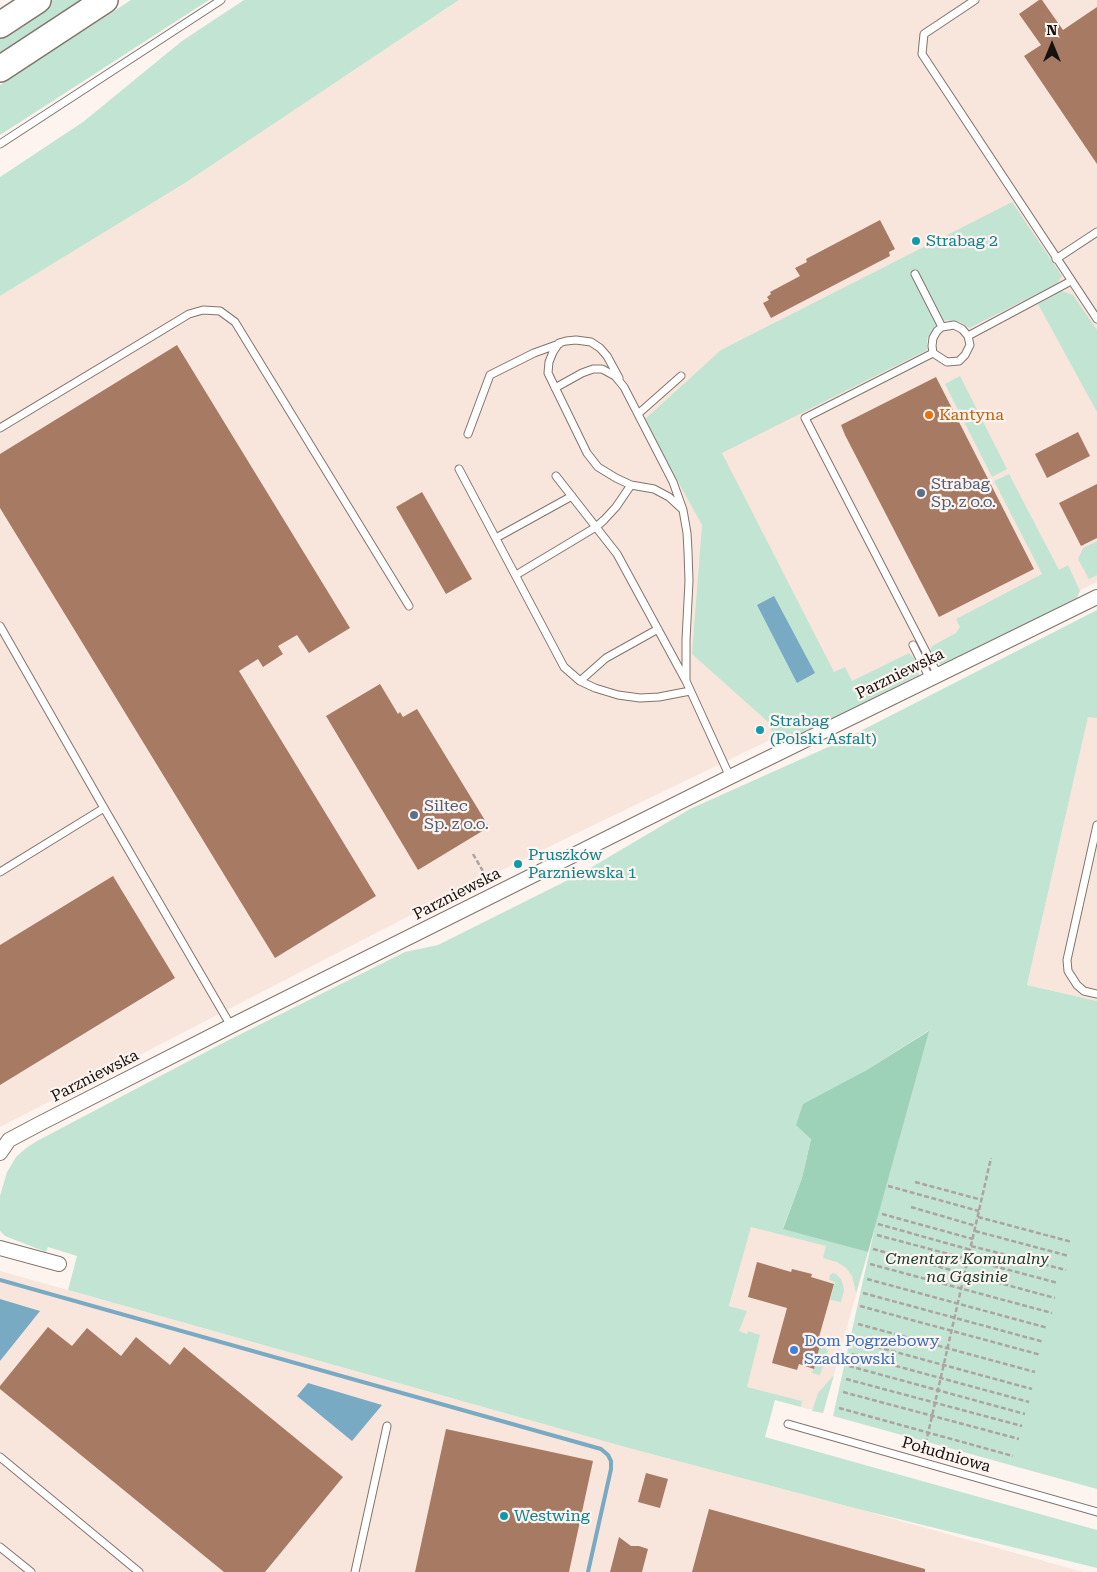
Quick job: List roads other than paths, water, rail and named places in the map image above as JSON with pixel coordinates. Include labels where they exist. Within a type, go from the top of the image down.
[{"type":"highway","points":[[0,25],[38,0]]},
{"type":"highway","points":[[0,69],[105,0]]},
{"type":"street","name":"Parzniewska","points":[[0,1152],[9,1140],[232,1026],[730,777],[1097,597]]},
{"type":"street","points":[[0,1248],[59,1264]]},
{"type":"lane","points":[[0,144],[221,0]]},
{"type":"lane","points":[[975,0],[924,34],[922,54],[1097,319]]},
{"type":"lane","points":[[1056,258],[1097,232]]},
{"type":"lane","points":[[915,274],[942,327]]},
{"type":"lane","points":[[968,336],[1071,281]]},
{"type":"lane","points":[[0,428],[189,314],[203,310],[220,311],[235,322],[409,606]]},
{"type":"lane","points":[[954,325],[962,329],[968,336],[970,345],[959,361],[947,362],[933,353],[933,338],[942,327],[954,325]]},
{"type":"lane","points":[[468,434],[490,375],[534,353],[566,341],[591,342],[607,356],[673,482],[683,510],[687,533],[689,573],[686,681]]},
{"type":"lane","points":[[559,343],[549,362],[548,374],[588,453],[598,467],[631,485],[654,489],[669,497],[683,510]]},
{"type":"lane","points":[[933,353],[806,418],[934,677]]},
{"type":"lane","points":[[555,388],[593,369],[602,369],[615,376],[624,387]]},
{"type":"lane","points":[[638,414],[681,376]]},
{"type":"lane","points":[[459,469],[564,667],[580,680],[610,693],[640,698],[659,697],[690,691]]},
{"type":"lane","points":[[556,476],[617,554],[686,681],[730,777]]},
{"type":"lane","points":[[516,575],[596,527],[616,507],[631,485]]},
{"type":"lane","points":[[496,538],[572,496]]},
{"type":"lane","points":[[0,626],[232,1026]]},
{"type":"lane","points":[[580,680],[606,658],[658,629]]},
{"type":"lane","points":[[913,645],[934,677]]},
{"type":"lane","points":[[0,872],[104,808]]},
{"type":"lane","points":[[1097,826],[1067,960],[1068,971],[1077,986],[1084,991],[1097,994]]},
{"type":"lane","name":"Południowa","points":[[788,1424],[1097,1512]]},
{"type":"lane","points":[[355,1572],[387,1426]]},
{"type":"lane","points":[[0,1456],[139,1572]]},
{"type":"lane","points":[[0,1547],[31,1572]]},
{"type":"water","points":[[774,596],[815,673],[797,683],[757,605]]},
{"type":"water","points":[[0,1299],[40,1311],[0,1361]]},
{"type":"water","points":[[308,1383],[382,1405],[352,1441],[297,1396]]},
{"type":"waterway","points":[[0,1280],[601,1449],[608,1455],[611,1461],[611,1469],[588,1572]]},
{"type":"place","name":"Strabag 2","points":[[916,241]]},
{"type":"place","name":"Kantyna","points":[[929,415]]},
{"type":"place","name":"Strabag Sp. z o.o.","points":[[921,493]]},
{"type":"place","name":"Strabag (Polski Asfalt)","points":[[760,730]]},
{"type":"place","name":"Siltec Sp. z o.o.","points":[[414,815]]},
{"type":"place","name":"Pruszków Parzniewska 1","points":[[518,864]]},
{"type":"place","name":"Dom Pogrzebowy Szadkowski","points":[[794,1350]]},
{"type":"place","name":"Westwing","points":[[504,1516]]},
{"type":"park label","name":"Cmentarz Komunalny na Gąsinie","points":[[967,1268]]}]
